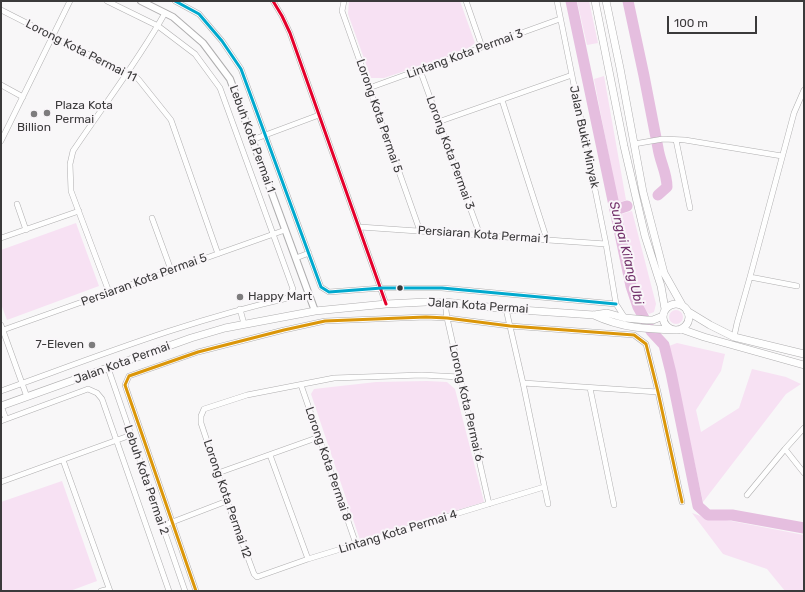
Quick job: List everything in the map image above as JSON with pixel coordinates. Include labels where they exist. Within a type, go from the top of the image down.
[{"type":"main road","points":[[595,1],[626,153],[645,236],[661,286],[664,323],[667,327],[804,365]]},
{"type":"main road","points":[[606,1],[643,192],[664,274],[689,315],[688,322],[685,327],[679,330]]},
{"type":"main road","name":"Jalan Kota Permai","points":[[1,406],[191,338],[244,324],[315,311],[386,304],[445,302],[506,309],[594,314],[607,313],[629,319],[653,320],[664,313]]},
{"type":"main road","points":[[664,313],[672,304],[676,304],[685,308],[710,325],[734,337],[804,354]]},
{"type":"main road","name":"Jalan Kota Permai","points":[[594,314],[610,322],[634,328],[679,330]]},
{"type":"street","points":[[1,141],[70,1]]},
{"type":"street","name":"Lebuh Kota Permai 1","points":[[107,1],[158,26],[195,54],[220,88],[293,289]]},
{"type":"street","name":"Lebuh Kota Permai 1","points":[[141,1],[173,17],[203,43],[230,79],[315,311]]},
{"type":"street","name":"Lebuh Kota Permai 1","points":[[176,1],[199,14],[222,41],[241,69],[321,287],[329,292],[382,288]]},
{"type":"street","points":[[273,1],[290,33],[382,288],[386,304]]},
{"type":"street","name":"Lorong Kota Permai 5","points":[[344,1],[342,11],[420,231]]},
{"type":"street","points":[[466,1],[482,47]]},
{"type":"street","name":"Jalan Bukit Minyak","points":[[557,1],[606,244],[616,304],[629,319]]},
{"type":"street","name":"Lorong Kota Permai 11","points":[[1,10],[115,68],[128,73],[139,80],[171,120],[218,254]]},
{"type":"street","points":[[109,292],[71,188],[70,164],[73,151],[128,73],[165,13]]},
{"type":"street","name":"Lintang Kota Permai 3","points":[[369,88],[560,19]]},
{"type":"street","name":"Lorong Kota Permai 3","points":[[420,70],[480,235]]},
{"type":"street","points":[[438,122],[572,75]]},
{"type":"street","points":[[1,85],[23,97]]},
{"type":"street","points":[[734,337],[794,112],[804,90]]},
{"type":"street","points":[[502,100],[547,240]]},
{"type":"street","points":[[252,140],[319,115]]},
{"type":"street","points":[[634,144],[663,139],[686,140],[782,156]]},
{"type":"street","points":[[676,140],[690,208]]},
{"type":"street","points":[[17,204],[26,230]]},
{"type":"street","points":[[1,238],[79,211]]},
{"type":"street","points":[[152,218],[171,270]]},
{"type":"street","name":"Persiaran Kota Permai 1","points":[[360,227],[606,244]]},
{"type":"street","name":"Persiaran Kota Permai 5","points":[[2,328],[285,230]]},
{"type":"street","points":[[296,258],[308,253]]},
{"type":"street","points":[[750,276],[798,286]]},
{"type":"street","points":[[382,288],[442,288],[616,304]]},
{"type":"street","name":"Jalan Kota Permai","points":[[1,391],[189,324],[240,309],[288,298],[293,289]]},
{"type":"street","name":"Lorong Kota Permai 6","points":[[445,302],[447,318],[489,504]]},
{"type":"street","points":[[240,309],[244,324]]},
{"type":"street","points":[[506,309],[548,504]]},
{"type":"street","points":[[196,591],[125,385],[129,376],[198,352],[284,330],[326,322],[426,317],[447,318],[510,326],[634,335],[646,344],[682,502]]},
{"type":"street","points":[[2,328],[27,397]]},
{"type":"street","name":"Lebuh Kota Permai 2","points":[[108,368],[185,591]]},
{"type":"street","points":[[301,385],[334,378],[422,375],[460,377]]},
{"type":"street","points":[[523,383],[658,392]]},
{"type":"street","name":"Lorong Kota Permai 12","points":[[254,574],[227,501],[201,423],[201,416],[204,410],[247,395],[301,385]]},
{"type":"street","name":"Lorong Kota Permai 8","points":[[301,385],[356,544]]},
{"type":"street","points":[[590,388],[614,505]]},
{"type":"street","name":"Jalan Kota Permai","points":[[3,420],[88,389]]},
{"type":"street","name":"Lebuh Kota Permai 2","points":[[88,389],[97,393],[102,399],[168,591]]},
{"type":"street","points":[[1,406],[3,420]]},
{"type":"street","points":[[747,495],[804,428]]},
{"type":"street","points":[[1,482],[131,435]]},
{"type":"street","points":[[218,473],[319,437]]},
{"type":"street","points":[[785,449],[804,473]]},
{"type":"street","points":[[270,455],[308,558]]},
{"type":"street","points":[[63,460],[109,590],[102,591]]},
{"type":"street","name":"Lintang Kota Permai 4","points":[[254,574],[257,577],[262,576],[308,558],[544,486]]},
{"type":"street","points":[[162,526],[227,501]]},
{"type":"shaded area","points":[[349,1],[460,1],[475,43],[465,51],[384,78],[371,78],[348,14]]},
{"type":"shaded area","points":[[577,1],[589,1],[598,43],[587,45]]},
{"type":"shaded area","points":[[604,76],[626,200],[618,203],[594,79]]},
{"type":"shaded area","points":[[632,211],[656,304],[654,312],[649,314],[640,304],[622,214]]},
{"type":"shaded area","points":[[76,223],[99,286],[7,320],[1,304],[1,250]]},
{"type":"shaded area","points":[[673,310],[679,310],[683,314],[683,320],[679,324],[673,324],[669,320],[669,314]]},
{"type":"shaded area","points":[[677,343],[725,354],[721,371],[696,410],[701,432],[739,408],[752,369],[786,377],[801,384],[786,394],[703,502],[669,346]]},
{"type":"shaded area","points":[[376,382],[447,382],[455,389],[484,502],[360,540],[311,394],[314,389]]},
{"type":"shaded area","points":[[62,481],[97,581],[70,591],[1,591],[1,502]]},
{"type":"shaded area","points":[[692,513],[712,520],[726,520],[804,535],[804,591],[785,591],[767,569],[723,554]]},
{"type":"waterway","name":"Sungai Kilang Ubi","points":[[571,1],[631,286],[638,307],[651,331],[664,345],[698,506],[708,515],[732,515],[804,528]]},
{"type":"waterway","points":[[628,1],[659,153],[667,182],[667,187],[658,195]]},
{"type":"waterway","points":[[615,210],[627,206]]},
{"type":"transit line","points":[[175,1],[199,14],[222,41],[241,69],[321,287],[329,292],[382,288],[442,288],[616,304]]},
{"type":"transit line","points":[[273,1],[290,33],[386,304]]},
{"type":"transit line","points":[[196,591],[125,385],[129,376],[198,352],[325,321],[426,317],[447,318],[510,326],[634,335],[646,344],[682,502]]},
{"type":"place","name":"Plaza Kota Permai","points":[[47,113]]},
{"type":"place","name":"Billion","points":[[34,114]]},
{"type":"place","name":"Happy Mart","points":[[240,297]]},
{"type":"place","name":"7-Eleven","points":[[92,345]]}]
